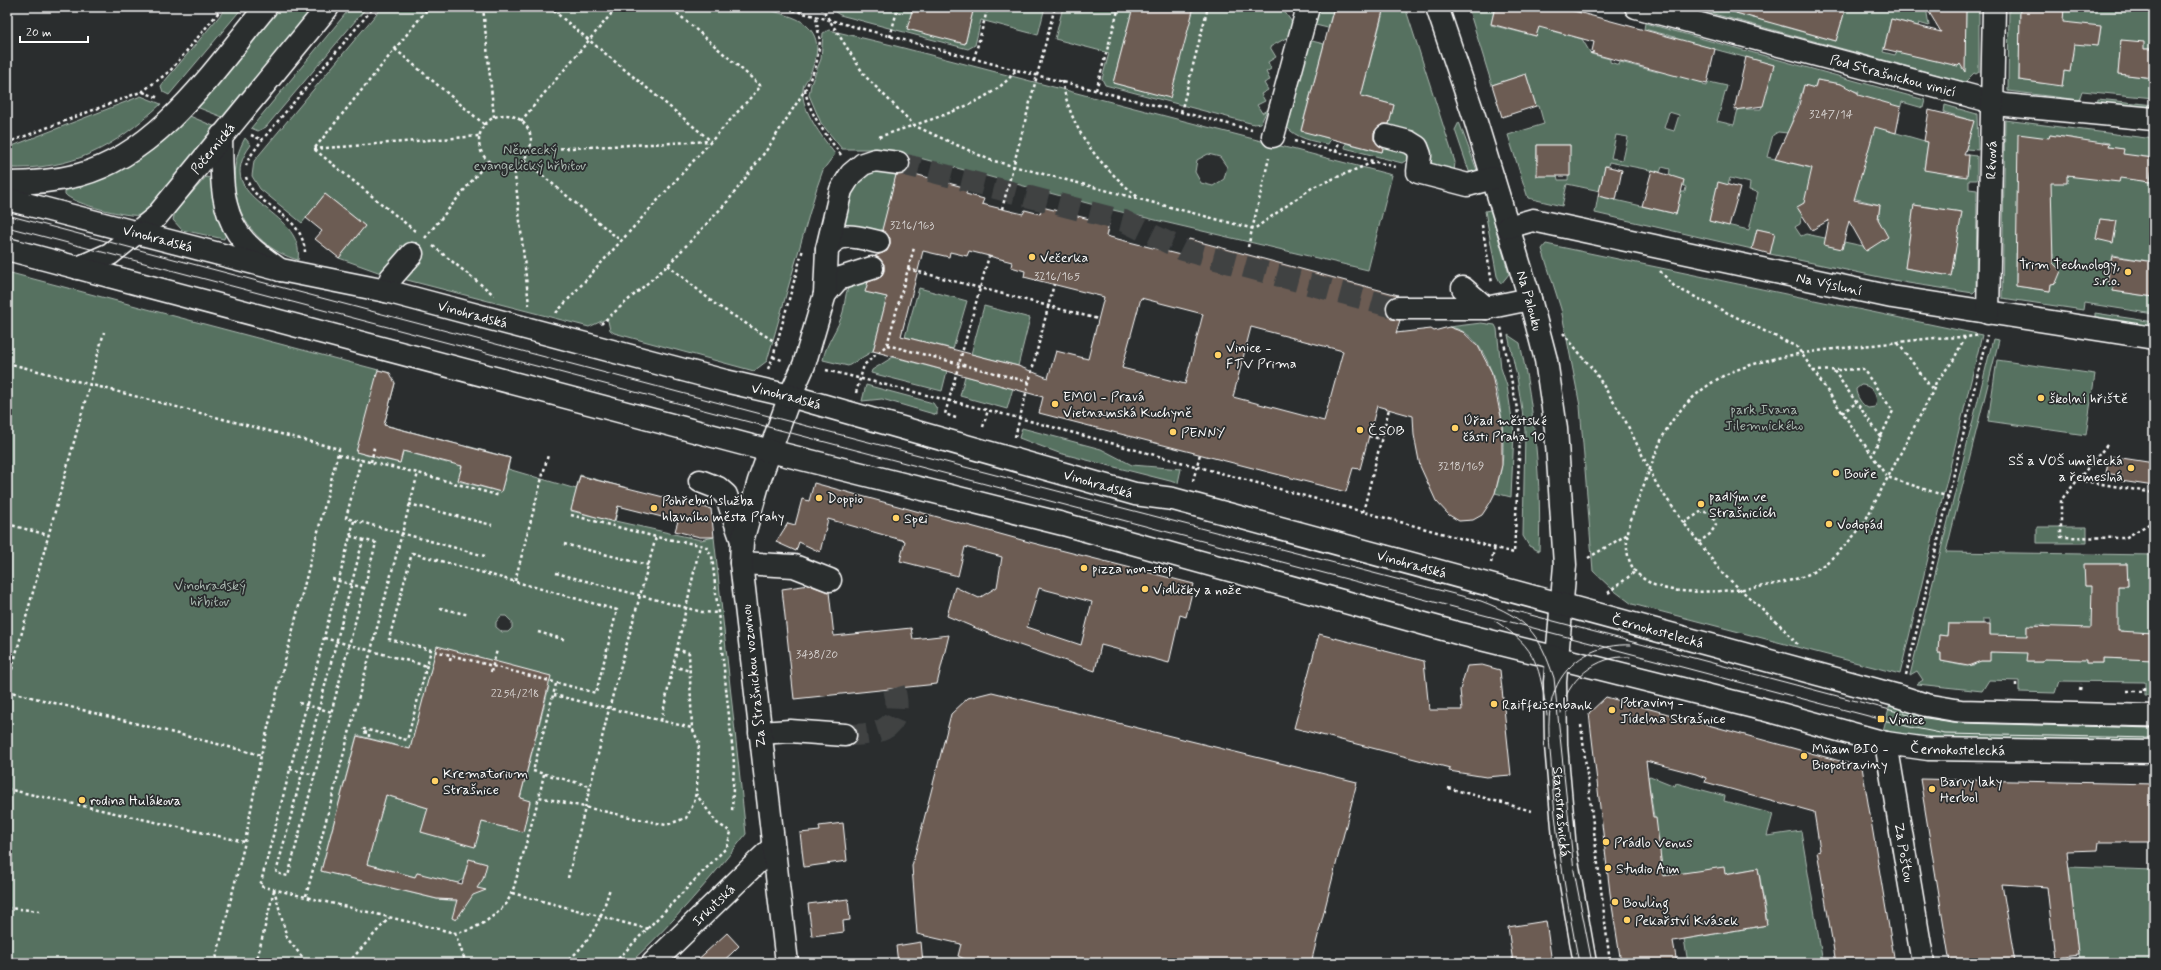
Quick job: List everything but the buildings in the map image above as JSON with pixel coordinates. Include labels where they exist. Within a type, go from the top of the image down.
[{"type":"street","points":[[7,183],[42,182],[80,174],[111,162],[141,144],[183,107],[266,7]]},
{"type":"street","name":"Počernická","points":[[78,268],[110,254],[156,217],[328,7]]},
{"type":"street","points":[[1273,136],[1308,7]]},
{"type":"street","name":"Na Palouku","points":[[1437,7],[1474,116],[1530,299],[1546,360],[1556,429],[1565,559],[1563,605],[1557,658]]},
{"type":"street","name":"Pod Strašnickou vinicí","points":[[1636,7],[1992,102],[2084,114],[2154,119]]},
{"type":"street","name":"Révová","points":[[1988,313],[1994,7]]},
{"type":"street","points":[[221,136],[223,189],[227,211],[238,233],[257,253],[280,270]]},
{"type":"street","points":[[1386,136],[1408,142],[1418,147],[1420,155],[1418,172],[1468,185],[1493,178]]},
{"type":"street","points":[[825,294],[827,249],[841,190],[851,174],[863,164],[875,160],[898,163]]},
{"type":"street","name":"Vinohradská","points":[[7,198],[280,270],[386,291],[725,381],[790,396],[1135,494],[1173,498],[1563,605]]},
{"type":"street","name":"Na Výsluní","points":[[1508,227],[1533,220],[1892,297],[2154,338]]},
{"type":"street","points":[[386,291],[390,278],[418,246]]},
{"type":"street","points":[[825,294],[838,279],[875,254],[844,248],[827,249]]},
{"type":"street","points":[[7,249],[770,451],[1063,524],[1557,658]]},
{"type":"street","points":[[1463,288],[1492,307]]},
{"type":"street","name":"Za Strašnickou vozovnou","points":[[787,963],[741,563],[742,541],[770,451],[790,396],[807,357],[825,294]]},
{"type":"street","points":[[1398,308],[1492,307],[1530,299]]},
{"type":"street","points":[[700,481],[718,488],[726,495],[742,541]]},
{"type":"street","points":[[741,563],[794,566],[830,580]]},
{"type":"street","name":"Černokostelecká","points":[[1563,605],[1829,677],[1926,705],[1961,712],[2154,716]]},
{"type":"street","name":"Černokostelecká","points":[[1557,658],[1652,681],[1886,743],[1928,749],[2154,752]]},
{"type":"street","name":"Starostrašnická","points":[[1557,658],[1554,682],[1558,786],[1568,871],[1585,963]]},
{"type":"street","points":[[760,733],[790,731],[845,735]]},
{"type":"street","name":"Za Poštou","points":[[1886,743],[1923,963]]},
{"type":"street","name":"Irkutská","points":[[653,963],[773,847]]},
{"type":"path","points":[[7,143],[143,91],[170,71],[223,7]]},
{"type":"path","points":[[305,257],[303,239],[298,228],[259,196],[247,180],[246,165],[262,140],[374,7]]},
{"type":"path","points":[[314,149],[429,7]]},
{"type":"path","points":[[483,7],[494,117]]},
{"type":"path","points":[[549,7],[711,141]]},
{"type":"path","points":[[522,121],[617,7]]},
{"type":"path","points":[[549,312],[556,313],[761,86],[670,7]]},
{"type":"path","points":[[781,7],[816,18],[1016,70],[1418,172]]},
{"type":"path","points":[[821,7],[828,21],[866,76],[915,126],[973,153],[1012,166],[1254,229]]},
{"type":"path","points":[[890,37],[898,7]]},
{"type":"path","points":[[974,59],[988,7]]},
{"type":"path","points":[[1002,209],[1012,166],[1055,7]]},
{"type":"path","points":[[1096,90],[1119,7]]},
{"type":"path","points":[[1181,112],[1208,7]]},
{"type":"path","points":[[599,326],[668,265],[728,201],[768,148],[805,90],[816,66],[819,55],[820,41],[816,18]]},
{"type":"path","points":[[395,49],[485,125]]},
{"type":"path","points":[[874,139],[915,126],[974,102],[999,87],[1010,78],[1016,70]]},
{"type":"path","points":[[1062,81],[1068,108],[1092,153],[1141,199]]},
{"type":"path","points":[[805,90],[812,112],[841,155]]},
{"type":"path","points":[[143,91],[165,100]]},
{"type":"path","points":[[504,115],[522,121],[528,129],[532,139],[530,150],[524,160],[514,166],[505,168],[496,166],[488,161],[482,154],[479,145],[480,136],[485,125],[494,117],[504,115]]},
{"type":"path","points":[[247,133],[262,140]]},
{"type":"path","points":[[314,149],[480,136]]},
{"type":"path","points":[[1248,247],[1254,229],[1273,136]]},
{"type":"path","points":[[530,150],[711,141]]},
{"type":"path","points":[[1336,152],[1339,142]]},
{"type":"path","points":[[314,149],[418,246],[496,296]]},
{"type":"path","points":[[837,159],[847,152]]},
{"type":"path","points":[[524,160],[621,241]]},
{"type":"path","points":[[418,246],[488,161]]},
{"type":"path","points":[[1254,229],[1313,187],[1374,162]]},
{"type":"path","points":[[514,166],[530,306]]},
{"type":"path","points":[[822,369],[1019,418],[1514,553],[1520,440],[1518,414],[1492,307],[1481,219]]},
{"type":"path","points":[[764,372],[769,367],[773,357],[804,245]]},
{"type":"path","points":[[855,399],[864,365],[887,345],[914,248]]},
{"type":"path","points":[[958,419],[945,414],[989,256]]},
{"type":"path","points":[[668,265],[715,304],[777,343]]},
{"type":"path","points":[[1658,266],[1657,268],[1675,286],[1797,347],[1887,478],[1949,497]]},
{"type":"path","points":[[908,269],[1098,319]]},
{"type":"path","points":[[1015,436],[1054,284]]},
{"type":"path","points":[[523,304],[536,308]]},
{"type":"path","points":[[1559,328],[1600,378],[1650,469],[1657,485],[1684,523],[1722,573],[1780,626],[1801,649]]},
{"type":"path","points":[[7,687],[104,332]]},
{"type":"path","points":[[1904,679],[1988,333],[1965,337],[1936,338],[1801,353],[1744,368],[1728,374],[1696,395],[1673,420],[1659,444],[1632,513],[1628,534],[1629,555],[1636,571],[1655,585],[1679,591],[1697,592],[1785,582],[1809,574],[1829,561],[1848,543],[1863,525],[1933,391],[1936,382],[1953,361],[1965,337]]},
{"type":"path","points":[[1898,343],[1933,391]]},
{"type":"path","points":[[887,345],[1029,382]]},
{"type":"path","points":[[773,357],[784,360]]},
{"type":"path","points":[[7,363],[339,449],[261,755],[245,842],[215,963]]},
{"type":"path","points":[[1812,370],[1863,370],[1893,411],[1872,456]]},
{"type":"path","points":[[1834,370],[1881,437]]},
{"type":"path","points":[[1842,413],[1856,403]]},
{"type":"path","points":[[1363,512],[1389,409]]},
{"type":"path","points":[[983,429],[988,410]]},
{"type":"path","points":[[977,426],[989,431]]},
{"type":"path","points":[[1369,436],[1381,439]]},
{"type":"path","points":[[2107,445],[2061,500],[2061,537],[2125,538],[2154,521]]},
{"type":"path","points":[[371,448],[374,449],[371,462]]},
{"type":"path","points":[[1193,479],[1200,454]]},
{"type":"path","points":[[338,455],[418,473],[500,496]]},
{"type":"path","points":[[515,582],[548,455]]},
{"type":"path","points":[[361,460],[346,518],[484,556]]},
{"type":"path","points":[[306,896],[418,473]]},
{"type":"path","points":[[2078,480],[2154,493]]},
{"type":"path","points":[[409,504],[492,525]]},
{"type":"path","points":[[1684,523],[1702,511],[1712,514],[1716,524],[1710,534],[1699,542]]},
{"type":"path","points":[[571,516],[700,545],[706,547],[712,556],[734,762],[732,813]]},
{"type":"path","points":[[354,521],[260,886],[455,933],[470,930],[497,913],[512,893],[544,774]]},
{"type":"path","points":[[7,524],[48,535]]},
{"type":"path","points":[[1588,558],[1628,534]]},
{"type":"path","points":[[350,536],[376,543],[288,876],[276,873],[363,540]]},
{"type":"path","points":[[568,878],[609,709],[656,536]]},
{"type":"path","points":[[564,544],[648,565]]},
{"type":"path","points":[[661,721],[700,545]]},
{"type":"path","points":[[412,553],[515,582],[617,610],[596,693],[492,667],[389,638],[412,553]]},
{"type":"path","points":[[1608,593],[1636,571]]},
{"type":"path","points":[[556,573],[685,608],[702,612],[718,613]]},
{"type":"path","points":[[332,579],[364,588]]},
{"type":"path","points":[[440,608],[469,615]]},
{"type":"path","points":[[538,632],[566,640]]},
{"type":"path","points":[[324,638],[427,666]]},
{"type":"path","points":[[539,797],[666,825],[686,818],[694,803],[696,794],[699,743],[692,728],[689,653],[676,649]]},
{"type":"path","points":[[368,737],[369,733],[363,732],[364,729],[407,740],[431,650]]},
{"type":"path","points":[[491,672],[496,650]]},
{"type":"path","points":[[450,661],[451,656]]},
{"type":"path","points":[[672,666],[690,671]]},
{"type":"path","points":[[556,683],[533,771],[590,786]]},
{"type":"path","points":[[2074,690],[2081,690],[2081,684]]},
{"type":"path","points":[[2120,691],[2144,691],[2144,685]]},
{"type":"path","points":[[7,691],[261,755]]},
{"type":"path","points":[[554,695],[692,728]]},
{"type":"path","points":[[299,703],[332,712]]},
{"type":"path","points":[[1581,724],[1610,963]]},
{"type":"path","points":[[290,768],[315,775]]},
{"type":"path","points":[[1448,788],[1532,811]]},
{"type":"path","points":[[7,789],[245,842]]},
{"type":"path","points":[[614,963],[648,930],[727,847],[731,832],[717,823],[696,794]]},
{"type":"path","points":[[565,963],[579,951],[594,932],[602,917],[610,888]]},
{"type":"path","points":[[256,963],[274,889]]},
{"type":"path","points":[[274,889],[287,938],[307,963]]},
{"type":"path","points":[[512,893],[648,930]]},
{"type":"path","points":[[7,908],[41,911]]},
{"type":"path","points":[[348,963],[389,918]]},
{"type":"path","points":[[455,933],[466,963]]},
{"type":"green space","points":[[227,7],[243,7],[169,95],[163,92],[161,86],[164,82]]},
{"type":"green space","points":[[277,7],[318,7],[225,118],[194,106]]},
{"type":"green space","points":[[351,7],[367,7],[266,127],[258,131],[251,128]]},
{"type":"green space","name":"Německý evangelický hřbitov","points":[[382,7],[764,7],[797,19],[806,25],[815,37],[817,50],[814,64],[803,89],[803,97],[813,123],[835,154],[823,170],[817,187],[767,361],[754,371],[614,333],[610,330],[606,319],[589,327],[403,279],[420,261],[401,245],[399,255],[381,273],[339,258],[365,226],[325,194],[302,223],[260,189],[252,176],[254,161]]},
{"type":"green space","points":[[827,7],[913,7],[965,44],[974,7],[1045,7],[1038,35],[981,20],[975,45],[968,49],[840,15]]},
{"type":"green space","points":[[1063,7],[1133,7],[1113,83],[1136,89],[1194,7],[1289,7],[1284,11],[1296,28],[1295,33],[1270,47],[1276,57],[1268,62],[1271,69],[1266,72],[1270,80],[1264,83],[1268,90],[1261,94],[1265,101],[1257,105],[1262,113],[1267,110],[1261,123],[1254,124],[1105,85],[1102,79],[1109,53],[1055,39]]},
{"type":"green space","points":[[1313,7],[1334,7],[1328,28],[1311,24]]},
{"type":"green space","points":[[1378,7],[1405,7],[1455,162],[1454,172],[1433,167],[1430,158],[1387,131],[1394,105],[1361,96],[1384,9]]},
{"type":"green space","points":[[1468,7],[1485,7],[1494,10],[1491,25],[1536,36],[1540,23],[1552,31],[1582,39],[1591,54],[1610,59],[1610,62],[1619,65],[1620,62],[1658,72],[1672,49],[1675,37],[1644,29],[1645,23],[1925,100],[1923,108],[1902,102],[1893,132],[1928,142],[1924,169],[1969,155],[1977,156],[1977,180],[1969,180],[1969,189],[1977,190],[1976,290],[1973,293],[1908,283],[1770,254],[1774,233],[1757,229],[1752,249],[1595,213],[1598,196],[1676,214],[1681,192],[1685,192],[1686,187],[1669,177],[1670,169],[1662,167],[1660,172],[1609,162],[1608,166],[1605,166],[1600,191],[1567,184],[1562,206],[1528,198],[1508,135],[1544,124],[1539,106],[1536,106],[1526,74],[1492,85]],"holes":[[[1695,44],[1774,65],[1761,109],[1738,109],[1734,125],[1717,121],[1727,86],[1709,82],[1707,86],[1703,85],[1704,80],[1686,75]],[[1817,80],[1841,84],[1847,89],[1859,92],[1815,169],[1767,157],[1773,135],[1778,132],[1788,133],[1804,85],[1815,88]],[[1669,112],[1679,115],[1674,131],[1664,128]],[[1616,135],[1628,137],[1623,160],[1611,158]],[[1537,145],[1570,145],[1568,180],[1558,180],[1557,175],[1536,176]],[[1730,178],[1750,183],[1749,190],[1758,192],[1749,230],[1709,221],[1718,183],[1728,185]],[[1853,198],[1880,205],[1876,244],[1867,251],[1863,246],[1806,234],[1801,236],[1795,227],[1800,224],[1802,215],[1799,210],[1800,206],[1804,203]],[[1914,205],[1961,212],[1951,276],[1905,268]]]},
{"type":"green space","points":[[1688,7],[1717,8],[1769,22],[1786,7],[1781,26],[1836,41],[1846,7],[1926,7],[1929,26],[1919,23],[1918,26],[1891,19],[1883,52],[1895,55],[1897,51],[1958,66],[1965,60],[1966,7],[1979,7],[1979,72],[1976,74],[1974,73],[1965,82]]},
{"type":"green space","points":[[2009,7],[2020,7],[2019,80],[2062,86],[2064,71],[2070,71],[2073,53],[2054,39],[2098,46],[2101,27],[2059,25],[2064,7],[2154,7],[2154,49],[2144,49],[2121,40],[2118,74],[2154,78],[2154,98],[2082,91],[2079,100],[2008,91]]},
{"type":"green space","points":[[829,30],[892,45],[1392,175],[1368,270],[1113,210],[901,153],[872,149],[842,149],[821,123],[809,95],[811,84],[821,59],[823,33]],"holes":[[[1208,154],[1220,157],[1227,167],[1224,179],[1213,186],[1201,183],[1195,172],[1197,160]]]},
{"type":"green space","points":[[1308,40],[1324,44],[1301,130],[1331,139],[1328,144],[1311,141],[1294,134],[1286,126]]},
{"type":"green space","points":[[141,96],[161,104],[126,133],[109,144],[73,160],[53,165],[31,168],[7,168],[7,148]]},
{"type":"green space","points":[[2098,99],[2154,105],[2154,110],[2097,105]]},
{"type":"green space","points":[[1945,105],[1977,114],[1978,150],[1966,149],[1973,121],[1944,112]]},
{"type":"green space","points":[[185,114],[218,128],[142,215],[114,212],[89,206],[70,198],[65,194],[65,189]]},
{"type":"green space","points":[[2005,120],[2154,139],[2154,262],[2112,255],[2107,282],[2114,283],[2113,291],[2154,297],[2154,314],[2084,303],[2083,310],[2002,298]],"holes":[[[2050,135],[2077,139],[2077,158],[2067,159],[2049,138]],[[2103,142],[2109,143],[2108,147],[2123,149],[2119,182],[2102,146]],[[2139,156],[2153,158],[2150,182],[2137,180]],[[2100,219],[2116,221],[2113,242],[2096,239]],[[2016,253],[2053,254],[2052,265],[2059,271],[2056,283],[2051,284],[2050,291],[2016,286]]]},
{"type":"green space","points":[[1459,122],[1478,173],[1470,174],[1455,130]]},
{"type":"green space","points":[[245,138],[251,145],[241,164],[241,180],[249,193],[288,228],[297,242],[298,260],[279,253],[263,242],[251,228],[241,212],[235,195],[234,176],[237,157]]},
{"type":"green space","points":[[1385,140],[1405,146],[1410,158],[1402,163],[1345,148],[1346,143],[1382,152]]},
{"type":"green space","points":[[880,169],[898,169],[880,239],[844,228],[849,201],[857,185],[871,173]]},
{"type":"green space","points":[[206,177],[210,178],[212,182],[226,234],[224,239],[182,230],[173,220],[175,212]]},
{"type":"green space","points":[[1490,210],[1509,274],[1501,284],[1497,276],[1485,211]]},
{"type":"green space","name":"park Ivana Jilemnického","points":[[1546,244],[1982,335],[1900,674],[1632,604],[1612,589],[1593,571],[1580,406],[1561,309],[1542,249]],"holes":[[[1861,385],[1872,389],[1876,396],[1875,407],[1868,408],[1858,397],[1856,389]]]},
{"type":"green space","name":"Vinohradský hřbitov","points":[[7,272],[390,373],[365,420],[357,452],[369,456],[378,423],[384,424],[395,383],[377,458],[400,463],[403,451],[447,463],[453,443],[467,447],[458,481],[501,492],[510,458],[508,469],[576,489],[580,475],[623,487],[615,521],[701,540],[714,537],[746,834],[691,901],[630,963],[7,963]],"holes":[[[580,476],[623,487],[614,521],[571,511]],[[501,616],[506,616],[512,622],[512,628],[508,632],[502,632],[496,627],[496,622]],[[435,657],[549,687],[520,798],[530,802],[523,831],[482,822],[474,846],[421,832],[428,808],[386,795],[367,864],[415,877],[417,873],[423,874],[422,878],[454,885],[463,879],[469,859],[486,864],[467,896],[456,901],[437,899],[321,871],[357,735],[410,749]]]},
{"type":"green space","points":[[870,276],[866,292],[887,297],[873,351],[848,366],[823,360],[827,347],[841,318],[848,288],[854,282]]},
{"type":"green space","points":[[919,288],[967,301],[953,349],[905,337]]},
{"type":"green space","points":[[984,306],[1030,318],[1018,366],[971,354]]},
{"type":"green space","points":[[2095,313],[2154,322],[2154,329],[2095,320]]},
{"type":"green space","points":[[1481,323],[1495,325],[1497,329],[1501,368],[1507,386],[1514,432],[1511,497],[1495,493],[1502,461],[1503,435],[1498,397],[1493,377],[1486,359],[1477,343],[1464,332],[1449,327]]},
{"type":"green space","points":[[1508,335],[1520,343],[1533,420],[1538,473],[1540,526],[1539,551],[1529,546],[1523,536],[1525,430],[1517,377]]},
{"type":"green space","points":[[1993,339],[1999,340],[1946,552],[2154,555],[2154,633],[2147,633],[2152,648],[2152,664],[2154,664],[2154,695],[2145,695],[2145,682],[2059,681],[2055,693],[2019,692],[2019,681],[1989,680],[1982,691],[1917,684],[1923,680],[1917,671],[1910,675]],"holes":[[[2085,564],[2127,564],[2128,586],[2085,586]],[[1983,619],[1990,619],[1990,644],[1994,644],[1994,652],[1990,652],[1989,661],[1974,661],[1974,665],[1964,666],[1941,661],[1941,653],[1938,653],[1939,635],[1947,636],[1948,624],[1983,624]],[[2036,625],[2044,625],[2043,662],[2027,662],[2027,627],[2036,627]],[[2091,628],[2123,631],[2123,659],[2103,658],[2103,663],[2086,663],[2086,642]]]},
{"type":"green space","points":[[893,357],[947,371],[942,391],[871,373],[872,370]]},
{"type":"green space","name":"školní hřiště","points":[[1997,360],[2095,374],[2086,435],[1988,421]]},
{"type":"green space","points":[[965,376],[1013,388],[1007,409],[960,396]]},
{"type":"green space","points":[[866,385],[933,403],[937,409],[937,415],[882,399],[862,401]]},
{"type":"green space","points":[[1022,428],[1101,449],[1132,465],[1181,469],[1178,483],[1059,453],[1019,438]]},
{"type":"green space","points":[[2037,527],[2087,527],[2087,543],[2037,543]]},
{"type":"green space","points":[[1890,704],[2154,723],[2154,744],[1926,740],[1883,731]]},
{"type":"green space","points":[[1650,776],[1675,786],[1676,783],[1725,796],[1724,801],[1773,814],[1767,836],[1801,831],[1823,963],[1688,963],[1684,939],[1763,926],[1767,921],[1759,872],[1753,869],[1664,884],[1648,777]]},
{"type":"green space","points":[[2069,867],[2154,870],[2154,963],[2147,961],[2147,963],[2079,963]]},
{"type":"tunnel","points":[[898,163],[1124,221],[1183,250],[1398,308]]},
{"type":"tunnel","points":[[845,735],[869,734],[887,727],[893,721],[896,713],[894,688]]},
{"type":"tram line","points":[[7,215],[780,419],[1481,601],[1496,607],[1520,621],[1529,629],[1543,649],[1554,678],[1574,871],[1592,963]]},
{"type":"tram line","points":[[7,227],[1910,727],[1945,734],[2154,738]]},
{"type":"tram line","points":[[1508,609],[1913,716],[1953,722],[2154,727]]},
{"type":"tram line","points":[[1495,621],[1510,631],[1529,650],[1539,672],[1547,715]]},
{"type":"tram line","points":[[1579,963],[1565,888],[1555,813],[1549,734],[1550,707],[1560,679],[1576,662],[1596,650],[1619,645],[1631,645]]},
{"type":"tram line","points":[[1561,713],[1569,690],[1576,680],[1585,672],[1606,660],[1618,657],[1630,657]]},
{"type":"place","name":"Večerka","points":[[1032,257]]},
{"type":"place","name":"Trim Technology, s.r.o.","points":[[2128,272]]},
{"type":"place","name":"Vinice - FTV Prima","points":[[1218,355]]},
{"type":"place","name":"školní hřiště","points":[[2041,398]]},
{"type":"place","name":"EMOI - Pravá Vietnamská Kuchyně","points":[[1055,404]]},
{"type":"place","name":"Úřad městské části Praha 10","points":[[1455,428]]},
{"type":"place","name":"ČSOB","points":[[1360,430]]},
{"type":"place","name":"PENNY","points":[[1173,432]]},
{"type":"place","name":"SŠ a VOŠ umělecká a řemeslná","points":[[2131,468]]},
{"type":"place","name":"Bouře","points":[[1836,473]]},
{"type":"place","name":"Doppio","points":[[819,498]]},
{"type":"place","name":"padlým ve Strašnicích","points":[[1701,504]]},
{"type":"place","name":"Pohřební služba hlavního města Prahy","points":[[654,508]]},
{"type":"place","name":"Spei","points":[[896,518]]},
{"type":"place","name":"Vodopád","points":[[1829,524]]},
{"type":"place","name":"pizza non-stop","points":[[1084,568]]},
{"type":"place","name":"Vidličky a nože","points":[[1145,589]]},
{"type":"place","name":"Raiffeisenbank","points":[[1494,704]]},
{"type":"place","name":"Potraviny - Jídelna Strašnice","points":[[1612,710]]},
{"type":"place","name":"Vinice","points":[[1881,719]]},
{"type":"place","name":"Mňam BIO - Biopotraviny","points":[[1804,756]]},
{"type":"place","name":"Krematorium Strašnice","points":[[435,781]]},
{"type":"place","name":"Barvy laky Herbol","points":[[1932,789]]},
{"type":"place","name":"rodina Hulákova","points":[[82,800]]},
{"type":"place","name":"Prádlo Venus","points":[[1606,842]]},
{"type":"place","name":"Studio Aim","points":[[1608,868]]},
{"type":"place","name":"Bowling","points":[[1615,902]]},
{"type":"place","name":"Pekařství Kvásek","points":[[1627,920]]}]
